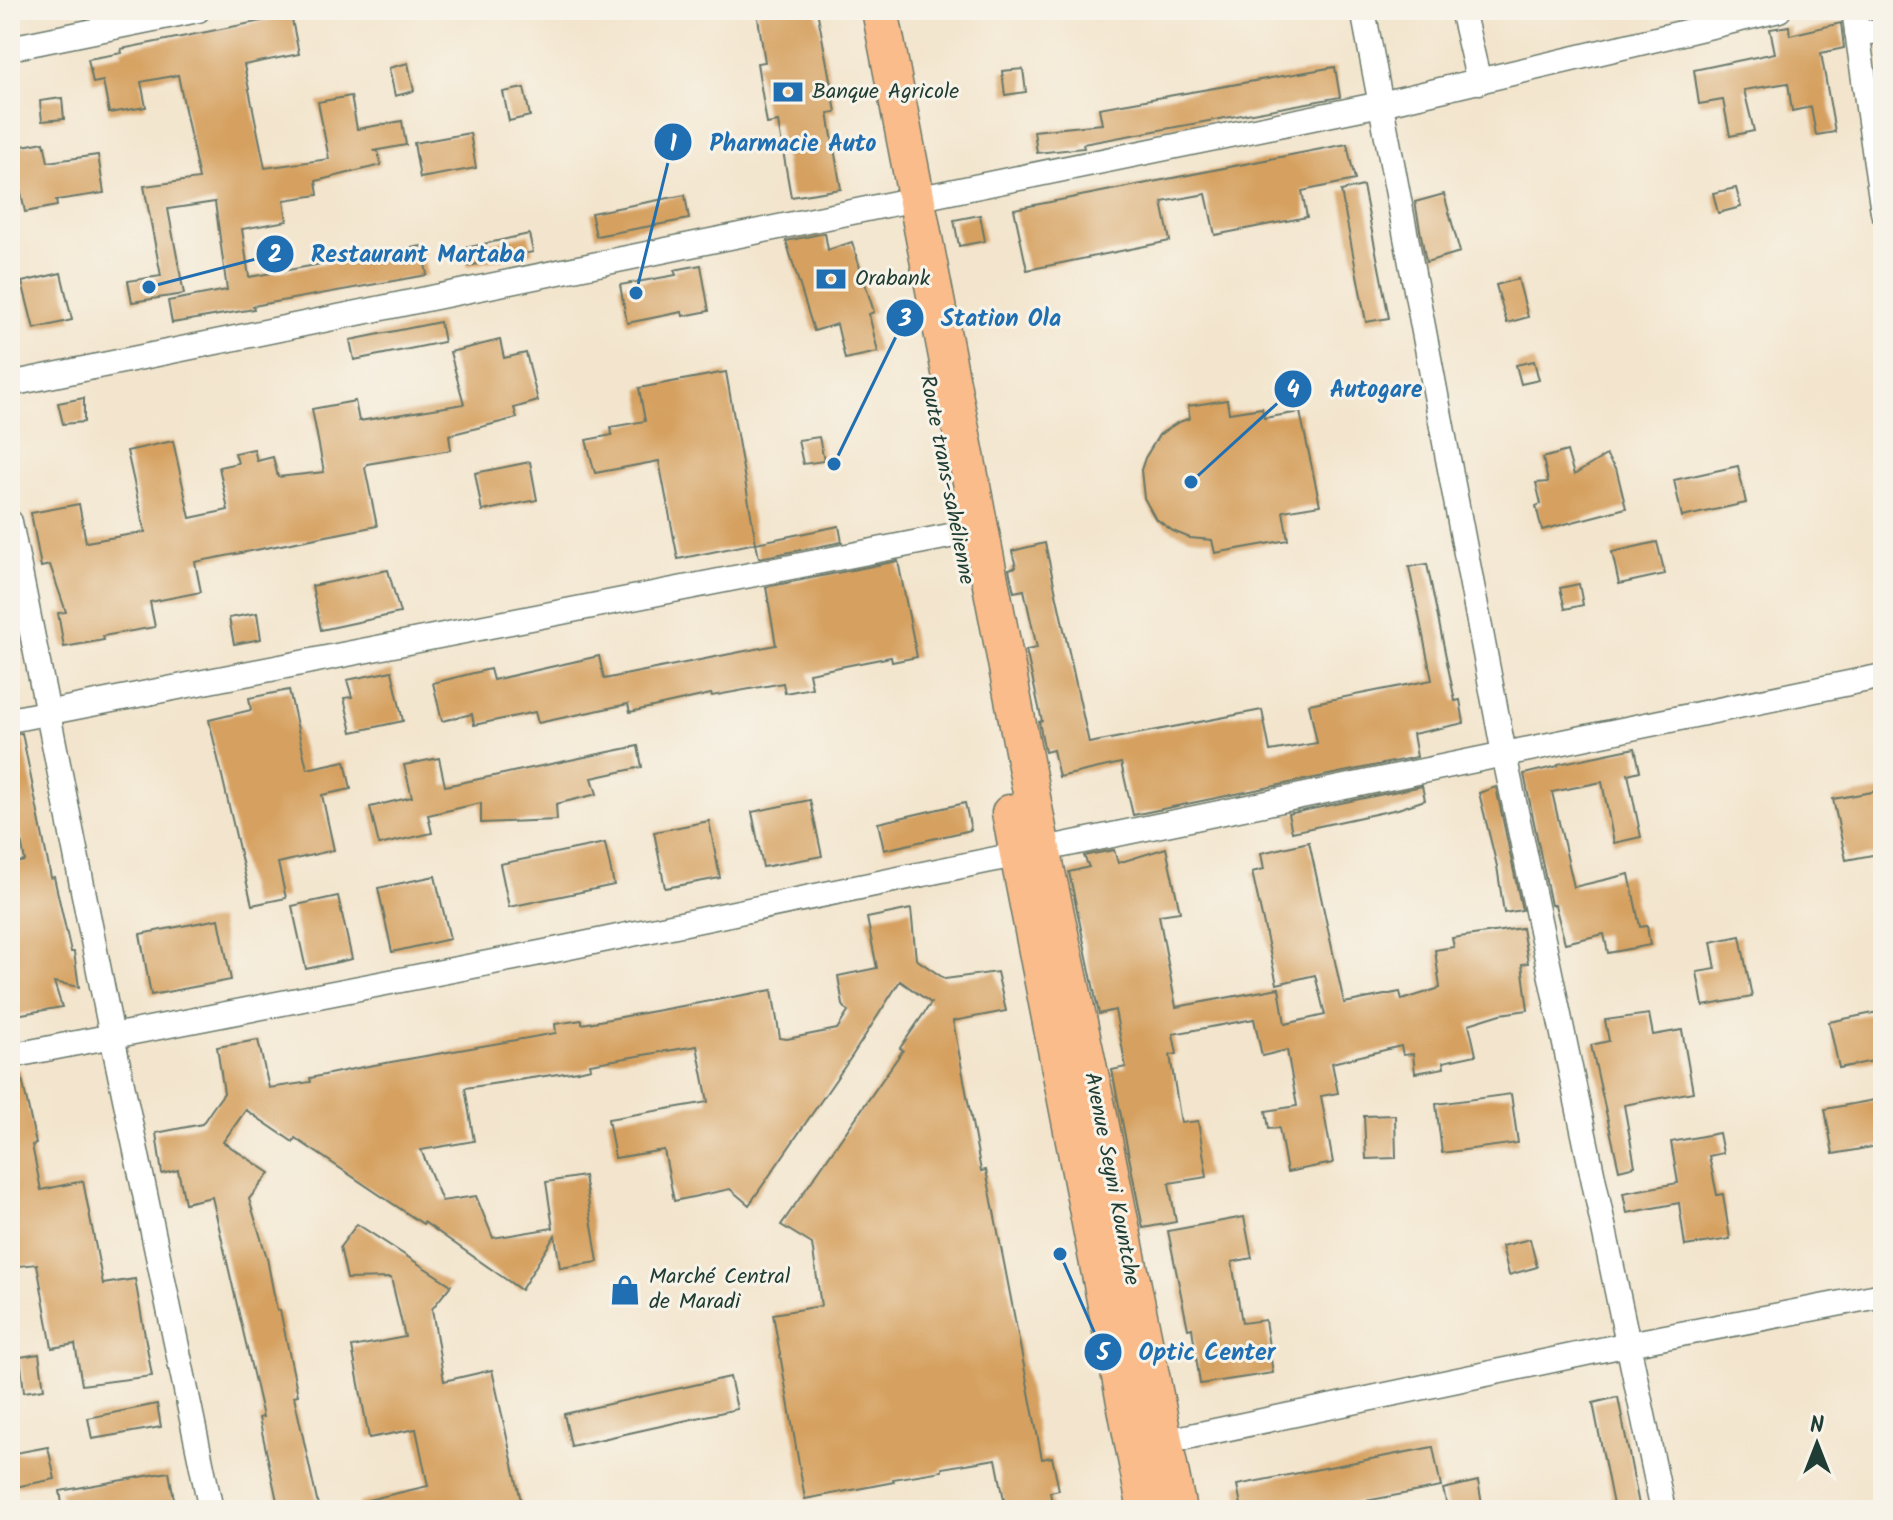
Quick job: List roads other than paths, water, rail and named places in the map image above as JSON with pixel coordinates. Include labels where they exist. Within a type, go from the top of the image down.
[{"type":"highway","name":"Route trans-sahélienne","points":[[855,10],[907,203]]},
{"type":"highway","name":"Route trans-sahélienne","points":[[880,10],[907,203],[968,532],[1033,843]]},
{"type":"highway","name":"Avenue Seyni Kountche","points":[[1033,843],[1099,1116],[1148,1445],[1146,1510]]},
{"type":"highway","name":"Avenue Seyni Kountche","points":[[1148,1445],[1178,1510]]},
{"type":"street","points":[[10,48],[198,10]]},
{"type":"street","points":[[1363,10],[1504,754],[1663,1510]]},
{"type":"street","points":[[1462,10],[1479,82]]},
{"type":"street","points":[[10,384],[1381,104],[1779,10]]},
{"type":"street","points":[[1883,31],[1855,22],[1883,212]]},
{"type":"street","points":[[10,522],[112,1036],[211,1510]]},
{"type":"street","points":[[10,720],[968,532]]},
{"type":"street","points":[[10,1056],[545,952],[1033,843],[1504,754],[1883,676]]},
{"type":"street","points":[[1148,1445],[1629,1344],[1883,1295]]},
{"type":"place","name":"Banque Agricole","points":[[788,92]]},
{"type":"place","name":"Orabank","points":[[831,279]]},
{"type":"place","name":"Restaurant Martaba","points":[[149,287]]},
{"type":"place","name":"Pharmacie Auto","points":[[636,293]]},
{"type":"place","name":"Station Ola","points":[[834,464]]},
{"type":"place","name":"Autogare","points":[[1191,482]]},
{"type":"place","name":"Optic Center","points":[[1060,1254]]},
{"type":"place","name":"Marché Central de Maradi","points":[[625,1290]]}]
